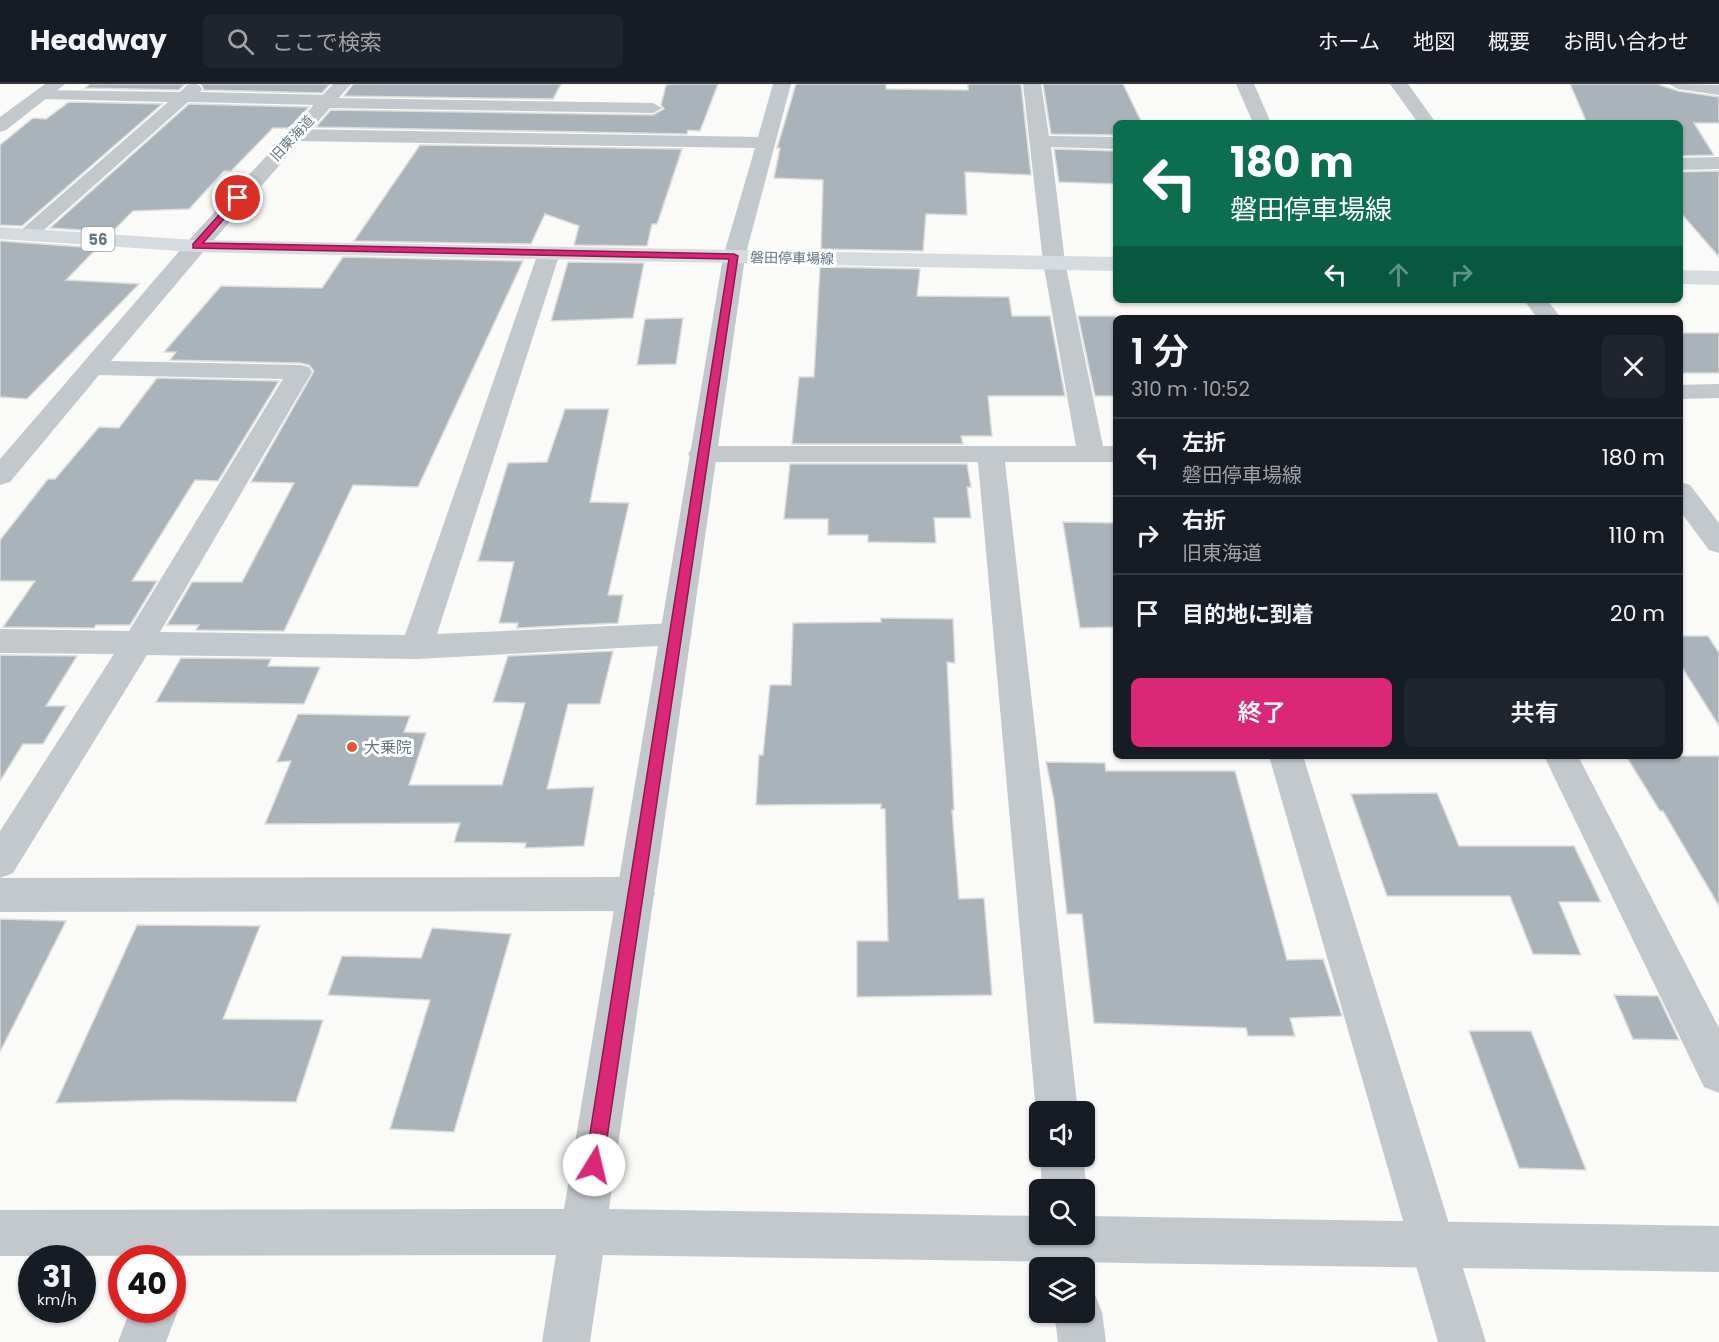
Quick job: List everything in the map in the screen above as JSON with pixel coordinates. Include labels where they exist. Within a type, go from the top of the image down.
[{"type":"main road","name":"磐田停車場線","points":[[0,233],[196,246],[1113,264]]},
{"type":"main road","points":[[1683,277],[1719,278]]},
{"type":"street","name":"旧東海道","points":[[0,476],[196,246],[293,135],[342,84]]},
{"type":"street","points":[[566,1342],[676,634],[701,454],[734,256],[782,84]]},
{"type":"street","points":[[701,454],[1104,454],[1054,262],[1041,141],[1032,84]]},
{"type":"street","points":[[1245,84],[1261,120]]},
{"type":"street","points":[[1399,84],[1425,120]]},
{"type":"street","points":[[1678,84],[1719,90]]},
{"type":"street","points":[[0,126],[50,89],[193,90],[326,102],[655,100],[644,141]]},
{"type":"street","points":[[28,234],[193,90]]},
{"type":"street","points":[[293,135],[765,143]]},
{"type":"street","points":[[1041,141],[1113,143]]},
{"type":"street","points":[[1683,164],[1719,163]]},
{"type":"street","points":[[417,647],[549,253]]},
{"type":"street","points":[[1537,303],[1547,315]]},
{"type":"street","points":[[0,862],[137,644],[300,372],[93,368]]},
{"type":"street","points":[[1683,392],[1719,392]]},
{"type":"street","points":[[991,454],[1056,1101]]},
{"type":"street","points":[[1683,495],[1719,543]]},
{"type":"street","points":[[0,641],[417,647],[676,634]]},
{"type":"street","points":[[1287,759],[1462,1342]]},
{"type":"street","points":[[1563,759],[1719,1072]]},
{"type":"street","points":[[0,895],[636,894]]},
{"type":"street","points":[[186,1246],[583,1232],[1071,1247],[1431,1245],[1719,1249]]},
{"type":"street","points":[[0,1233],[163,1245]]},
{"type":"street","points":[[142,1342],[149,1323]]},
{"type":"street","points":[[1079,1323],[1082,1342]]},
{"type":"building","points":[[90,84],[185,84],[179,90],[85,88]]},
{"type":"building","points":[[201,84],[330,84],[322,93],[204,90]]},
{"type":"building","points":[[353,84],[561,84],[553,99],[344,96]]},
{"type":"building","points":[[718,84],[700,131],[688,130],[687,134],[316,127],[331,110],[653,115],[664,109],[661,105],[666,85]]},
{"type":"building","points":[[796,84],[886,84],[886,89],[968,90],[968,84],[1021,84],[1031,175],[965,172],[967,215],[926,214],[923,251],[821,249],[823,180],[774,178],[780,148],[777,148]]},
{"type":"building","points":[[1043,84],[1123,84],[1141,120],[1113,120],[1113,135],[1051,134]]},
{"type":"building","points":[[1570,84],[1657,84],[1678,91],[1719,97],[1719,123],[1694,123],[1714,155],[1683,156],[1683,120],[1586,120]]},
{"type":"building","points":[[69,102],[162,104],[22,226],[0,225],[0,145],[33,118],[46,119]]},
{"type":"building","points":[[189,104],[309,107],[289,128],[273,128],[231,171],[224,171],[189,209],[133,211],[112,232],[50,228]]},
{"type":"building","points":[[420,145],[682,149],[657,224],[652,224],[647,246],[574,245],[579,226],[545,214],[531,244],[354,241]]},
{"type":"building","points":[[1054,149],[1113,151],[1113,184],[1059,182]]},
{"type":"building","points":[[1719,171],[1719,257],[1683,215],[1683,172]]},
{"type":"building","points":[[0,241],[97,248],[66,280],[139,284],[27,399],[0,397]]},
{"type":"building","points":[[343,257],[523,261],[418,487],[353,485],[284,631],[196,630],[199,625],[167,625],[192,582],[242,582],[294,483],[251,482],[314,371],[309,365],[300,363],[170,360],[176,352],[164,352],[221,286],[322,288]]},
{"type":"building","points":[[568,262],[644,263],[633,318],[551,321]]},
{"type":"building","points":[[820,267],[920,269],[917,296],[1009,297],[1012,316],[1050,316],[1065,396],[988,396],[992,436],[961,436],[963,444],[792,444],[799,377],[814,377]]},
{"type":"building","points":[[1078,316],[1113,316],[1113,396],[1095,396]]},
{"type":"building","points":[[683,318],[676,364],[637,365],[645,319]]},
{"type":"building","points":[[1683,333],[1719,333],[1719,373],[1683,373]]},
{"type":"building","points":[[157,378],[279,381],[218,481],[195,480],[132,581],[157,581],[130,625],[96,625],[94,628],[3,627],[35,581],[0,581],[0,540],[48,479],[55,479],[99,427],[119,428]]},
{"type":"building","points":[[565,409],[609,409],[590,502],[629,503],[608,595],[623,595],[618,623],[517,628],[518,623],[499,623],[514,562],[478,561],[508,463],[547,462]]},
{"type":"building","points":[[790,464],[967,464],[971,487],[967,487],[971,518],[934,518],[936,543],[868,542],[868,535],[828,535],[828,519],[784,519]]},
{"type":"building","points":[[1063,522],[1113,523],[1113,627],[1080,628]]},
{"type":"building","points":[[881,618],[953,619],[955,663],[947,662],[954,810],[952,810],[959,899],[984,898],[992,995],[857,997],[857,941],[888,941],[885,809],[881,809],[881,804],[756,805],[759,755],[763,755],[770,685],[791,685],[793,623],[881,622]]},
{"type":"building","points":[[1683,636],[1708,636],[1719,653],[1719,726],[1683,669]]},
{"type":"building","points":[[613,651],[600,704],[568,704],[547,789],[594,787],[584,846],[525,848],[526,843],[454,842],[460,823],[265,824],[291,761],[277,762],[298,714],[410,716],[404,732],[426,733],[409,785],[502,785],[525,703],[493,702],[508,656]]},
{"type":"building","points":[[0,655],[77,656],[46,706],[66,706],[43,744],[23,744],[0,781]]},
{"type":"building","points":[[181,658],[271,659],[268,666],[320,667],[304,704],[156,702]]},
{"type":"building","points":[[1683,756],[1719,756],[1719,906],[1663,811],[1660,811],[1628,759],[1683,759]]},
{"type":"building","points":[[1046,762],[1105,763],[1106,771],[1235,771],[1287,960],[1323,959],[1342,1016],[1290,1018],[1295,1036],[1248,1036],[1246,1028],[1094,1023],[1082,914],[1067,914],[1054,800]]},
{"type":"building","points":[[1437,793],[1459,846],[1574,846],[1601,902],[1559,902],[1581,955],[1533,954],[1510,896],[1387,896],[1351,794]]},
{"type":"building","points":[[0,919],[66,921],[0,1052]]},
{"type":"building","points":[[137,925],[260,926],[223,1019],[323,1020],[296,1102],[174,1100],[56,1103]]},
{"type":"building","points":[[432,928],[511,934],[454,1132],[390,1129],[430,1000],[328,995],[342,956],[421,958]]},
{"type":"building","points":[[1614,995],[1658,996],[1679,1040],[1633,1039]]},
{"type":"building","points":[[1469,1031],[1531,1031],[1586,1170],[1519,1168]]},
{"type":"place","name":"大乗院","points":[[352,747]]},
{"type":"route","points":[[238,198],[196,246],[734,256],[701,454],[676,634],[594,1165]]}]
